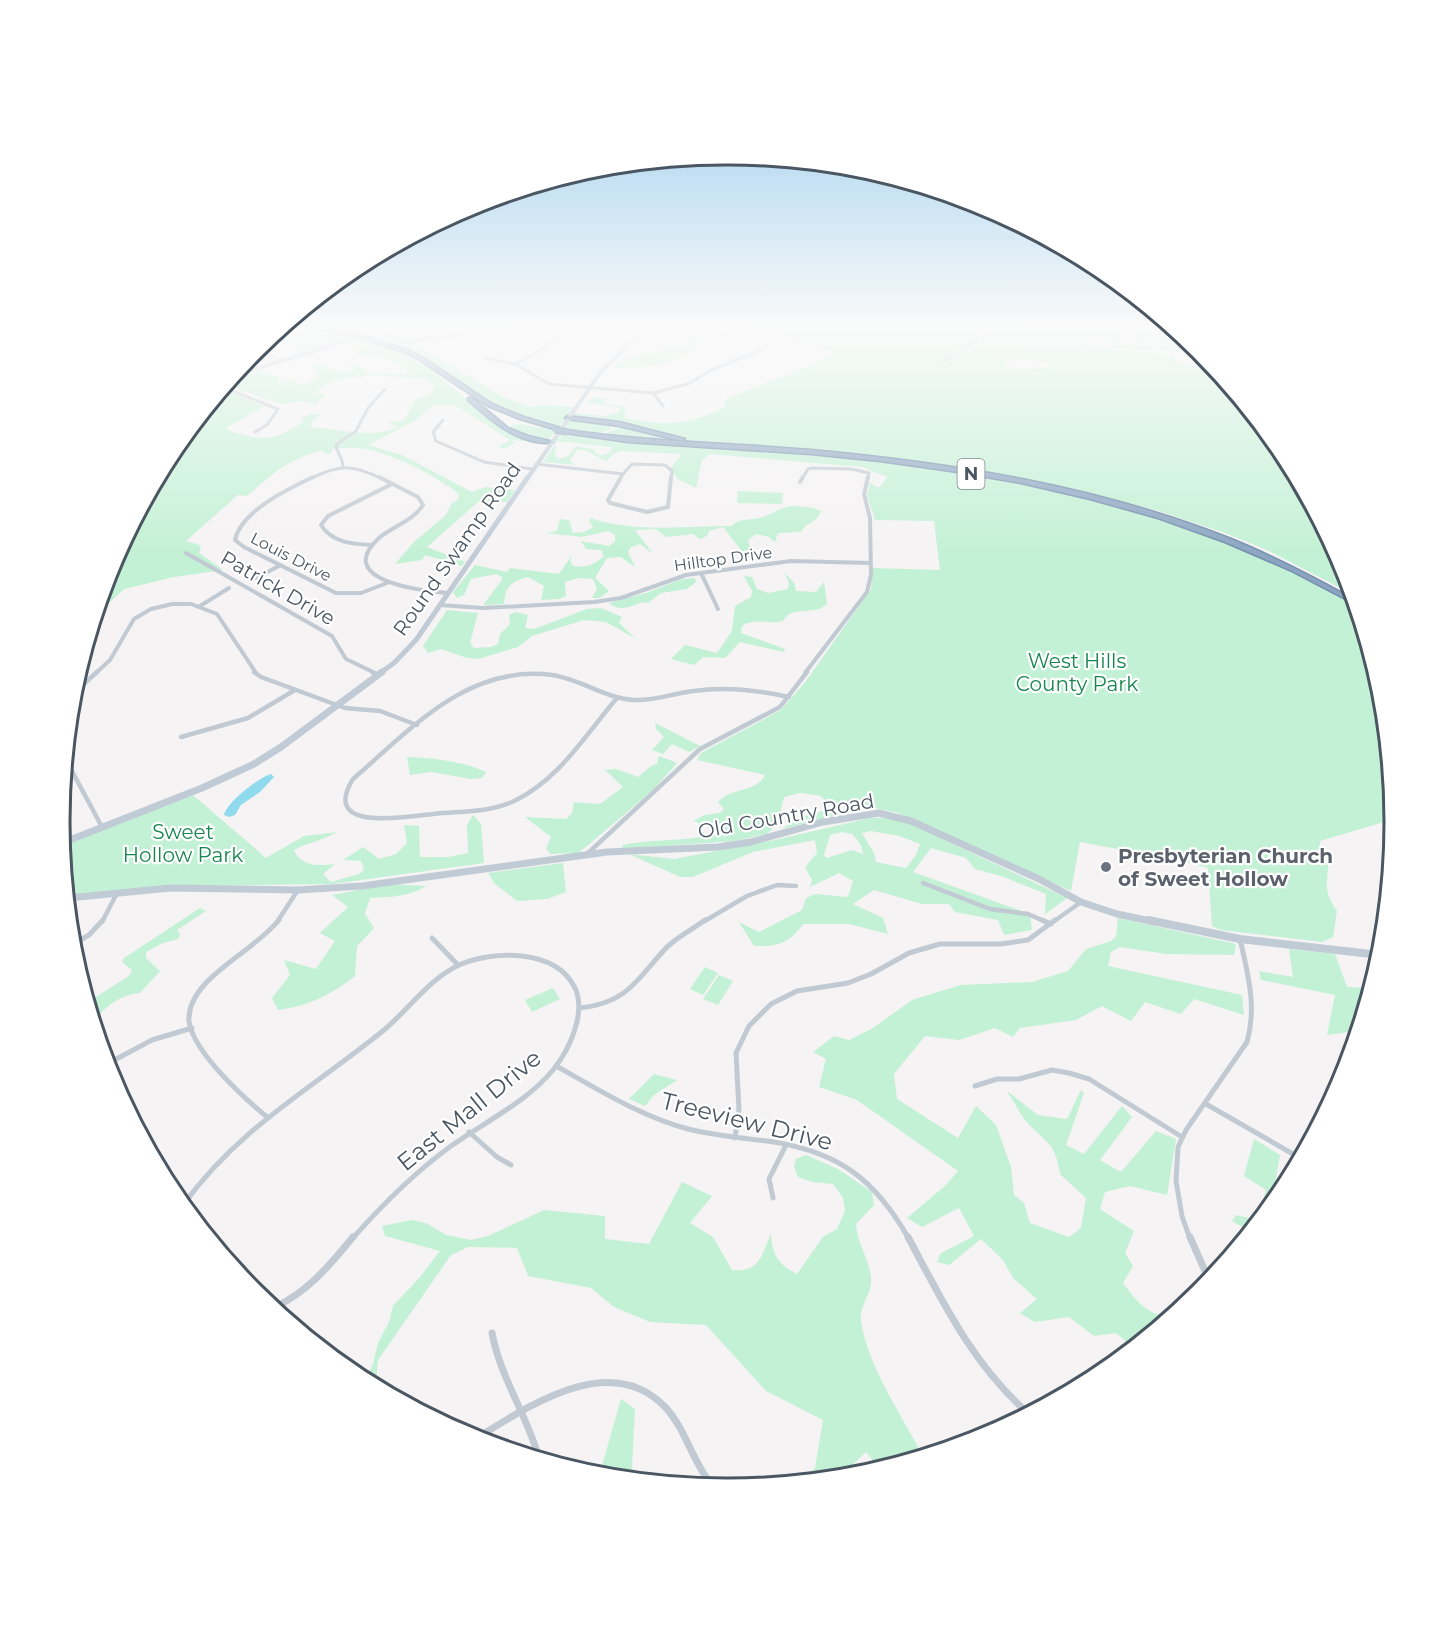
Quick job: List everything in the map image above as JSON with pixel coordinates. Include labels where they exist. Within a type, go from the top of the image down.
[{"type":"highway","points":[[473,402],[510,433],[530,440],[551,442]]},
{"type":"highway","name":"N","points":[[477,402],[495,411],[555,429],[627,438],[818,451],[922,464],[1014,479],[1113,500],[1164,514],[1239,541],[1304,570],[1342,591]]},
{"type":"highway","name":"N","points":[[485,402],[555,429]]},
{"type":"highway","points":[[568,418],[638,428],[679,439],[729,444]]},
{"type":"highway","points":[[598,422],[611,425],[612,430]]},
{"type":"highway","points":[[539,426],[517,423],[509,425],[507,429],[524,438],[551,442]]},
{"type":"highway","points":[[570,431],[600,434],[623,427],[638,428]]},
{"type":"highway","name":"N","points":[[570,431],[625,440],[763,448],[870,459],[961,472],[1073,494],[1152,514],[1210,533],[1271,558],[1344,597]]},
{"type":"main road","name":"Round Swamp Road","points":[[71,839],[247,768],[281,747],[378,675],[410,648],[579,402]]},
{"type":"main road","name":"Old Country Road","points":[[75,897],[190,888],[298,890],[362,886],[621,851],[718,847],[752,842],[843,818],[879,813],[911,821],[1039,879],[1081,902],[1117,914],[1240,939],[1370,954]]},
{"type":"street","points":[[255,432],[267,425],[278,409],[259,402]]},
{"type":"street","points":[[373,402],[356,432],[336,445],[336,449],[343,458],[343,467],[361,468],[418,497],[421,500],[422,509],[372,545],[368,556],[370,568],[387,583],[408,590],[448,593]]},
{"type":"street","points":[[660,402],[663,406]]},
{"type":"street","points":[[443,420],[433,432],[436,441],[489,464],[623,474]]},
{"type":"street","points":[[632,464],[670,467],[672,471],[668,507],[660,511],[637,511],[610,503],[609,500],[623,474],[632,464]]},
{"type":"street","name":"Louis Drive","points":[[343,467],[321,473],[272,497],[237,530],[235,540],[328,591],[344,595],[370,591],[387,583]]},
{"type":"street","points":[[586,855],[700,749],[780,707],[867,592],[871,575],[870,518],[864,494],[869,473],[851,469],[812,468],[808,469],[800,482]]},
{"type":"street","points":[[372,545],[340,540],[326,533],[321,525],[328,516],[392,484]]},
{"type":"street","name":"Patrick Drive","points":[[186,553],[332,636],[346,659],[378,675]]},
{"type":"street","name":"Hilltop Drive","points":[[439,605],[496,608],[610,600],[634,594],[667,580],[701,573],[791,561],[870,563]]},
{"type":"street","name":"Patrick Drive","points":[[256,578],[279,566]]},
{"type":"street","points":[[701,573],[718,609]]},
{"type":"street","name":"Patrick Drive","points":[[200,606],[229,588]]},
{"type":"street","points":[[86,682],[110,660],[129,625],[142,614],[172,604],[200,606],[217,614],[254,672],[261,677],[353,710],[380,711],[417,725]]},
{"type":"street","points":[[617,698],[561,765],[533,790],[511,802],[478,809],[377,820],[354,813],[345,800],[347,786],[452,696],[474,687],[517,675],[562,676],[617,698],[643,700],[702,689],[742,687],[789,697]]},
{"type":"street","points":[[181,737],[248,718],[295,690]]},
{"type":"street","points":[[73,772],[102,827]]},
{"type":"street","points":[[923,884],[990,909],[1028,914],[1051,924]]},
{"type":"street","points":[[189,1197],[212,1169],[267,1117],[364,1046],[458,965],[497,954],[513,954],[540,959],[555,966],[572,983],[580,1008],[598,1006],[632,988],[668,946],[723,908],[777,885],[796,886]]},
{"type":"street","points":[[267,1117],[226,1082],[196,1040],[189,1016],[194,1000],[203,986],[264,936],[288,909],[298,890]]},
{"type":"street","points":[[81,940],[104,923],[117,893]]},
{"type":"street","points":[[735,1138],[739,1110],[736,1053],[749,1026],[771,1004],[797,991],[848,983],[871,974],[909,952],[926,947],[959,942],[1012,944],[1029,940],[1081,902]]},
{"type":"street","points":[[432,938],[458,965]]},
{"type":"street","points":[[1205,1271],[1190,1236],[1176,1182],[1177,1152],[1182,1137],[1246,1042],[1251,1030],[1253,1002],[1240,939]]},
{"type":"street","name":"East Mall Drive","points":[[282,1303],[302,1292],[324,1274],[383,1204],[421,1169],[514,1101],[556,1066],[567,1050],[578,1022],[580,1008]]},
{"type":"street","points":[[115,1060],[152,1040],[192,1028]]},
{"type":"street","name":"Treeview Drive","points":[[556,1066],[662,1121],[735,1138],[812,1150],[852,1170],[884,1200],[911,1240],[965,1343],[1004,1391],[1022,1407]]},
{"type":"street","points":[[975,1086],[997,1079],[1019,1079],[1052,1070],[1069,1072],[1089,1079],[1182,1137]]},
{"type":"street","points":[[1206,1104],[1293,1154]]},
{"type":"street","points":[[469,1132],[497,1157],[512,1165]]},
{"type":"street","points":[[772,1198],[769,1179],[786,1145]]},
{"type":"street","points":[[492,1333],[494,1351],[532,1431],[537,1450]]},
{"type":"street","points":[[486,1432],[522,1411],[580,1386],[611,1381],[633,1383],[653,1394],[668,1411],[694,1462],[706,1478]]},
{"type":"green space","points":[[223,402],[253,402],[265,406],[226,428],[260,438],[283,433],[303,422],[302,418],[313,414],[321,415],[313,420],[311,427],[367,433],[389,431],[398,427],[388,423],[404,420],[414,402],[470,402],[507,432],[548,444],[511,440],[515,442],[506,449],[498,447],[510,440],[455,405],[434,405],[414,421],[368,445],[402,455],[472,492],[485,487],[515,490],[507,502],[478,502],[427,547],[465,562],[462,566],[425,555],[422,560],[395,564],[414,542],[446,515],[452,503],[458,500],[459,494],[426,473],[391,456],[362,448],[333,448],[331,454],[323,451],[301,457],[273,474],[247,496],[238,495],[186,541],[199,545],[201,549],[199,553],[223,570],[174,577],[124,589],[107,605],[120,570],[158,493],[181,457]]},
{"type":"green space","points":[[274,402],[297,402],[281,404]]},
{"type":"green space","points":[[488,402],[516,402],[530,407],[543,405],[574,407],[559,427]]},
{"type":"green space","points":[[588,402],[604,402],[603,403],[626,407],[624,418],[664,423],[687,421],[725,407],[726,402],[1231,402],[1273,457],[1296,493],[1316,531],[1341,588],[1267,550],[1225,533],[1159,511],[1080,491],[890,458],[682,439],[646,428],[572,417],[575,413],[605,416],[618,412],[621,408]]},
{"type":"green space","points":[[569,421],[607,424],[612,429],[600,433],[564,428]]},
{"type":"green space","points":[[522,424],[557,431],[547,441],[528,438],[509,430],[512,425]]},
{"type":"green space","points":[[617,428],[623,428],[680,440],[602,435]]},
{"type":"green space","name":"West Hills County Park","points":[[562,433],[616,441],[778,451],[928,468],[1002,480],[1076,496],[1148,516],[1219,540],[1288,570],[1345,600],[1371,693],[1378,736],[1384,821],[1320,841],[1320,847],[1328,857],[1327,891],[1337,911],[1333,937],[1322,942],[1221,930],[1212,926],[1208,868],[1191,863],[1080,842],[1071,891],[898,813],[875,808],[829,805],[821,796],[800,793],[784,797],[781,809],[782,819],[767,834],[734,841],[622,849],[623,845],[695,838],[719,832],[721,829],[693,821],[705,815],[720,813],[724,809],[718,802],[730,794],[756,785],[765,775],[697,760],[701,753],[781,710],[806,681],[871,589],[873,568],[940,570],[934,521],[875,520],[867,495],[870,482],[880,487],[887,477],[862,467],[710,454],[702,460],[696,488],[678,479],[669,470],[682,454],[621,451],[606,461],[587,451],[577,450],[570,460],[575,465],[543,462],[556,443],[555,456],[559,459],[568,456],[576,446],[595,450],[595,453],[600,455],[612,450],[611,447],[555,441]]},
{"type":"green space","points":[[738,491],[783,493],[782,504],[737,503]]},
{"type":"green space","points":[[796,506],[821,511],[817,518],[801,532],[778,533],[775,542],[769,537],[756,534],[748,540],[752,555],[748,559],[723,527],[709,531],[707,536],[700,539],[693,534],[666,537],[656,529],[635,530],[653,554],[640,544],[631,547],[628,552],[635,567],[621,557],[607,558],[595,578],[609,591],[600,598],[592,598],[597,589],[593,579],[579,578],[565,582],[566,596],[559,599],[541,600],[544,586],[528,577],[510,585],[504,604],[483,605],[502,580],[502,577],[496,574],[471,579],[464,595],[457,598],[453,592],[475,565],[507,572],[510,568],[559,574],[572,555],[570,561],[573,566],[578,567],[590,565],[604,556],[601,550],[586,549],[581,541],[609,546],[615,541],[615,535],[608,531],[582,537],[546,533],[557,531],[560,519],[569,520],[573,533],[584,532],[593,527],[589,521],[590,518],[607,523],[642,527],[731,526],[739,521],[763,517],[781,509]]},
{"type":"green space","points":[[784,572],[794,583],[796,591],[816,592],[824,582],[827,604],[815,610],[792,613],[783,621],[747,623],[742,626],[741,633],[785,649],[784,652],[740,642],[725,658],[703,657],[694,665],[671,659],[685,645],[717,653],[732,631],[735,606],[751,597],[752,591],[744,576],[752,577],[757,589],[768,593],[788,589],[789,583]]},
{"type":"green space","points":[[695,578],[696,582],[687,589],[661,593],[648,603],[642,602],[621,608],[609,603],[646,593],[682,579]]},
{"type":"green space","points":[[601,608],[622,617],[619,623],[635,638],[606,622],[584,620],[532,636],[518,647],[478,659],[467,658],[441,649],[428,653],[423,646],[447,610],[478,613],[470,643],[474,648],[491,647],[498,644],[500,634],[510,624],[509,615],[515,612],[528,615],[525,628],[534,629],[587,609]]},
{"type":"green space","points":[[655,723],[700,746],[689,752],[672,744],[663,754],[652,750],[664,737],[656,729]]},
{"type":"green space","points":[[659,756],[677,763],[654,789],[578,853],[550,854],[546,848],[551,837],[525,817],[566,819],[572,813],[574,802],[600,804],[623,787],[605,770],[616,769],[638,777],[657,764]]},
{"type":"green space","points":[[407,757],[447,761],[486,772],[482,778],[471,779],[431,772],[410,775]]},
{"type":"green space","name":"Sweet Hollow Park","points":[[193,795],[266,858],[304,836],[337,832],[294,850],[301,860],[311,864],[335,864],[323,874],[331,882],[359,874],[364,870],[361,861],[343,860],[363,847],[379,859],[396,854],[407,843],[404,825],[419,826],[420,857],[448,857],[468,853],[467,825],[473,815],[481,824],[484,863],[332,884],[173,886],[75,895],[71,842]]},
{"type":"green space","points":[[831,809],[849,812],[782,829],[799,817]]},
{"type":"green space","points":[[870,818],[889,818],[911,824],[1067,898],[1045,914],[1046,894],[1001,876],[975,869],[966,858],[931,848],[913,872],[1030,914],[1032,930],[1004,935],[998,920],[955,912],[949,904],[922,904],[874,890],[853,904],[883,918],[888,934],[849,924],[803,924],[788,940],[770,946],[754,946],[739,922],[759,932],[802,910],[806,898],[816,894],[848,897],[853,881],[839,873],[810,887],[812,880],[805,867],[817,853],[815,840],[753,852],[693,877],[680,877],[629,854],[674,859],[775,840]],"holes":[[[871,831],[899,836],[920,844],[916,855],[906,868],[876,862],[874,853],[862,833]],[[842,832],[852,834],[861,845],[863,854],[852,850],[827,858],[824,855],[830,835]]]},
{"type":"green space","points":[[563,863],[566,892],[547,899],[517,901],[495,884],[488,873]]},
{"type":"green space","points":[[390,884],[426,886],[392,897],[370,898],[365,914],[374,928],[357,946],[355,976],[319,999],[278,1010],[272,998],[290,975],[284,960],[316,969],[335,941],[320,933],[348,907],[332,895]]},
{"type":"green space","points":[[200,908],[206,911],[177,930],[180,934],[178,939],[163,943],[146,952],[146,958],[160,971],[140,993],[120,999],[100,1014],[95,998],[129,976],[132,970],[122,962],[124,958]]},
{"type":"green space","points":[[1118,918],[1236,944],[1234,955],[1166,954],[1120,947],[1111,952],[1108,966],[1242,995],[1244,1015],[1194,999],[1181,1014],[1145,1002],[1131,1021],[1102,1006],[1076,1020],[1020,1028],[1013,1037],[995,1028],[959,1040],[925,1036],[894,1074],[897,1099],[958,1138],[976,1106],[996,1125],[1011,1167],[1014,1195],[1024,1203],[1030,1223],[1069,1237],[1081,1228],[1086,1198],[1060,1174],[1058,1162],[1051,1147],[1022,1116],[1007,1091],[1038,1115],[1067,1119],[1081,1090],[1084,1093],[1066,1145],[1084,1154],[1122,1106],[1132,1117],[1100,1160],[1121,1172],[1156,1131],[1176,1139],[1167,1195],[1130,1186],[1105,1192],[1100,1209],[1134,1231],[1125,1253],[1133,1266],[1123,1283],[1137,1301],[1160,1315],[1127,1342],[1116,1333],[1094,1336],[1069,1317],[1035,1322],[1020,1313],[1037,1299],[1013,1278],[1003,1260],[981,1239],[949,1265],[937,1262],[941,1253],[974,1236],[959,1208],[922,1227],[907,1218],[946,1185],[958,1171],[857,1100],[819,1087],[826,1059],[813,1052],[834,1036],[849,1040],[873,1028],[912,1000],[961,985],[1032,982],[1068,971],[1086,949],[1111,941],[1116,937]]},
{"type":"green space","points":[[1289,949],[1335,954],[1347,987],[1362,988],[1349,1032],[1327,1035],[1335,995],[1261,980],[1259,971],[1293,977]]},
{"type":"green space","points":[[705,967],[718,973],[703,995],[690,989]]},
{"type":"green space","points":[[719,975],[733,981],[718,1005],[703,999]]},
{"type":"green space","points":[[553,988],[560,999],[532,1012],[525,1000]]},
{"type":"green space","points":[[654,1074],[677,1080],[654,1095],[645,1106],[629,1099]]},
{"type":"green space","points":[[1254,1139],[1280,1155],[1275,1183],[1264,1199],[1266,1190],[1244,1176]]},
{"type":"green space","points":[[806,1155],[838,1169],[872,1192],[874,1205],[856,1224],[858,1238],[871,1277],[861,1321],[870,1355],[878,1373],[919,1449],[873,1461],[866,1452],[852,1466],[809,1472],[815,1468],[823,1420],[766,1391],[706,1325],[650,1322],[614,1307],[591,1288],[528,1276],[517,1248],[468,1247],[451,1255],[378,1360],[376,1376],[369,1372],[393,1306],[440,1251],[385,1236],[382,1226],[412,1220],[426,1223],[446,1235],[471,1240],[488,1236],[544,1210],[605,1216],[605,1239],[649,1244],[682,1182],[712,1196],[690,1223],[713,1237],[732,1270],[741,1270],[754,1265],[762,1256],[771,1234],[777,1258],[797,1274],[823,1237],[837,1229],[845,1211],[843,1198],[833,1184],[812,1182],[798,1177],[794,1166],[796,1159]]},
{"type":"green space","points":[[1236,1215],[1250,1218],[1243,1227],[1232,1221]]},
{"type":"green space","points":[[621,1399],[635,1409],[633,1471],[602,1466]]},
{"type":"water","points":[[271,774],[274,777],[260,792],[241,805],[235,815],[229,817],[224,815],[244,791]]},
{"type":"place","name":"Presbyterian Church of Sweet Hollow","points":[[1106,867]]}]
